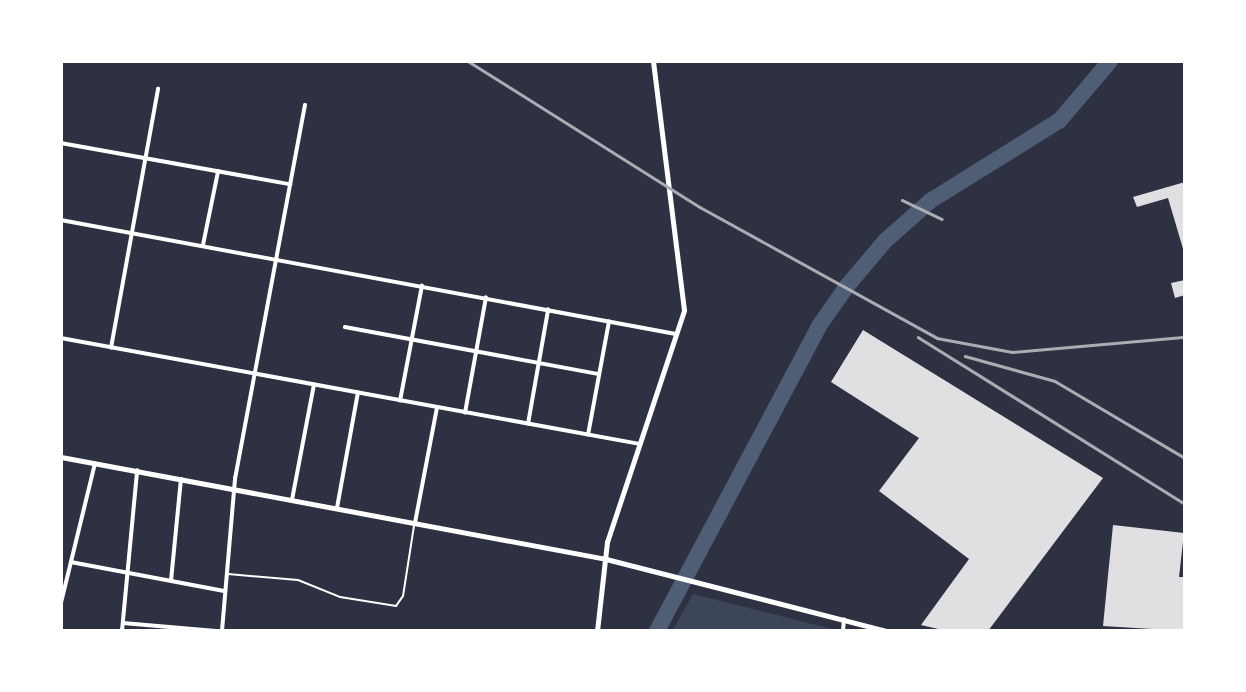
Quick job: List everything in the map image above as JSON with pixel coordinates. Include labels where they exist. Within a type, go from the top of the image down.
[{"type":"street","points":[[597,631],[607,542],[684,310],[653,61]]},
{"type":"street","points":[[111,348],[158,89]]},
{"type":"street","points":[[222,631],[234,489],[305,106]]},
{"type":"street","points":[[61,143],[290,184]]},
{"type":"street","points":[[203,245],[218,171]]},
{"type":"street","points":[[61,220],[678,334]]},
{"type":"street","points":[[400,401],[422,286]]},
{"type":"street","points":[[465,413],[486,299]]},
{"type":"street","points":[[528,424],[548,310]]},
{"type":"street","points":[[588,435],[609,322]]},
{"type":"street","points":[[345,327],[600,374]]},
{"type":"street","points":[[61,338],[640,444]]},
{"type":"street","points":[[292,500],[314,385]]},
{"type":"street","points":[[337,508],[358,393]]},
{"type":"street","points":[[415,523],[438,408]]},
{"type":"street","points":[[61,457],[606,559],[887,631]]},
{"type":"street","points":[[61,603],[95,464]]},
{"type":"street","points":[[122,631],[137,471]]},
{"type":"street","points":[[172,581],[181,479]]},
{"type":"street","points":[[71,562],[225,591]]},
{"type":"street","points":[[843,631],[844,620]]},
{"type":"street","points":[[122,623],[216,631]]},
{"type":"lane","points":[[227,574],[298,580],[340,597],[396,606],[403,596],[415,523]]},
{"type":"shaded area","points":[[693,594],[836,630],[836,631],[672,631]]},
{"type":"building","points":[[1185,182],[1184,252],[1168,198],[1137,207],[1133,197]]},
{"type":"building","points":[[1185,280],[1185,295],[1175,298],[1171,283]]},
{"type":"building","points":[[863,330],[1103,478],[988,631],[947,631],[921,625],[969,559],[879,491],[919,438],[831,382]]},
{"type":"building","points":[[1113,525],[1184,533],[1179,577],[1185,577],[1185,631],[1103,626]]},
{"type":"waterway","points":[[657,631],[819,326],[847,286],[885,241],[930,201],[1060,120],[1110,61]]},
{"type":"railway","points":[[468,61],[700,207],[937,338],[1012,352],[1185,337]]},
{"type":"railway","points":[[902,200],[942,219]]},
{"type":"railway","points":[[918,337],[1185,504]]},
{"type":"railway","points":[[965,356],[1055,381],[1185,458]]}]
